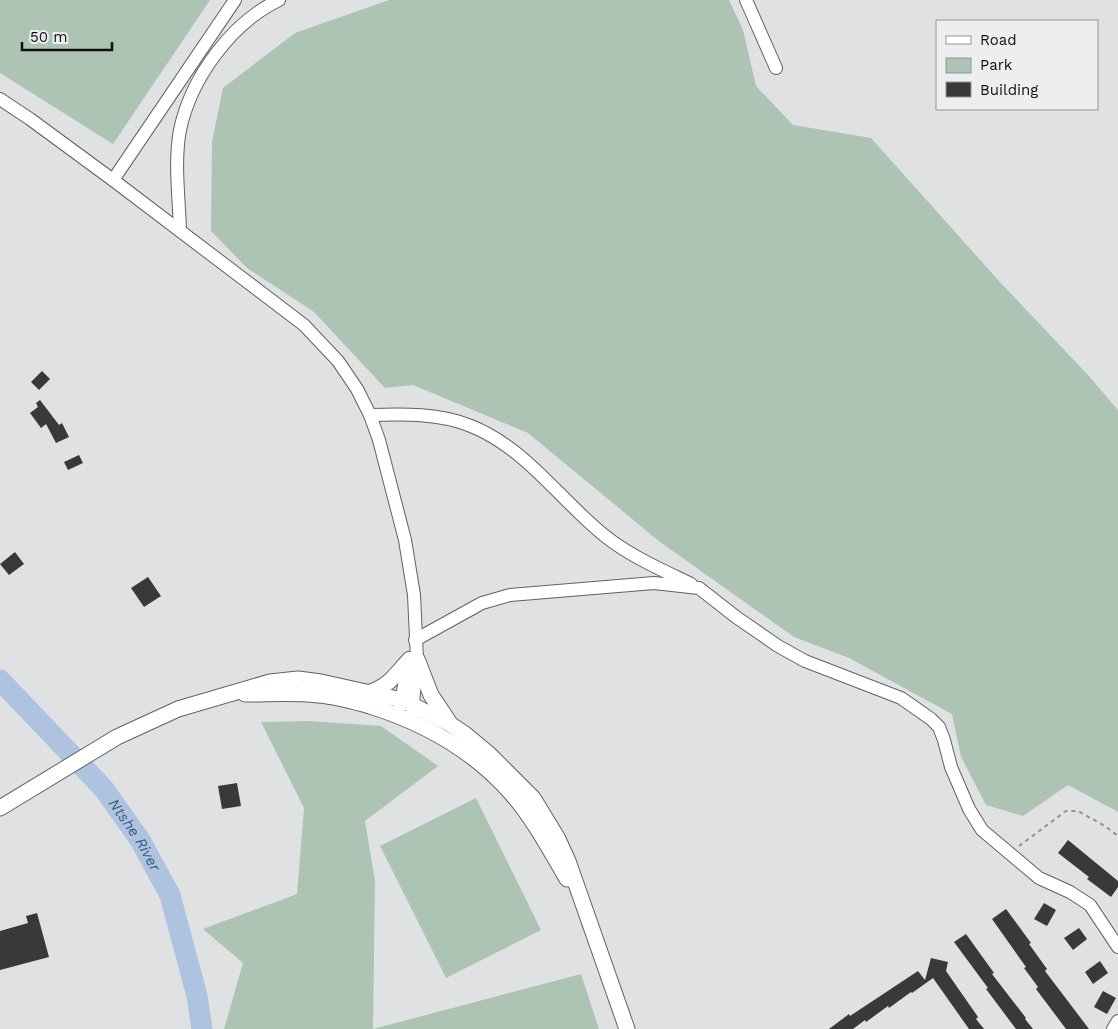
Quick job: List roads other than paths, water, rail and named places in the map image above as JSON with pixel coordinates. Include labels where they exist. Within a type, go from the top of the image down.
[{"type":"street","points":[[113,180],[236,0]]},
{"type":"street","points":[[180,230],[177,165],[180,131],[188,103],[203,72],[220,48],[245,23],[279,0]]},
{"type":"street","points":[[746,0],[776,68]]},
{"type":"street","points":[[0,99],[113,180],[304,325],[338,361],[358,390],[380,440],[405,540],[414,595],[414,651],[408,702],[404,718]]},
{"type":"street","points":[[370,415],[392,414],[443,418],[470,426],[494,437],[522,458],[583,518],[607,538],[699,588],[736,617],[778,646],[804,661],[901,698],[931,719],[939,727],[950,767],[969,809],[982,830],[1039,878],[1070,892],[1090,905],[1118,946]]},
{"type":"street","points":[[371,692],[384,687],[395,678],[414,651],[482,603],[510,595],[654,583],[699,588]]},
{"type":"street","points":[[414,651],[431,694],[450,724]]},
{"type":"street","points":[[0,808],[117,737],[178,709],[233,694],[253,686],[270,682],[298,680],[321,682],[408,702],[450,724],[489,754],[533,798],[558,839],[568,861],[627,1029]]},
{"type":"street","points":[[233,694],[318,694],[344,698],[404,718],[452,742],[472,756],[511,793],[544,839],[585,910]]},
{"type":"street","points":[[1113,1029],[1118,1021]]},
{"type":"waterway","name":"Ntshe River","points":[[0,680],[104,789],[140,840],[170,895],[197,996],[202,1029]]}]
